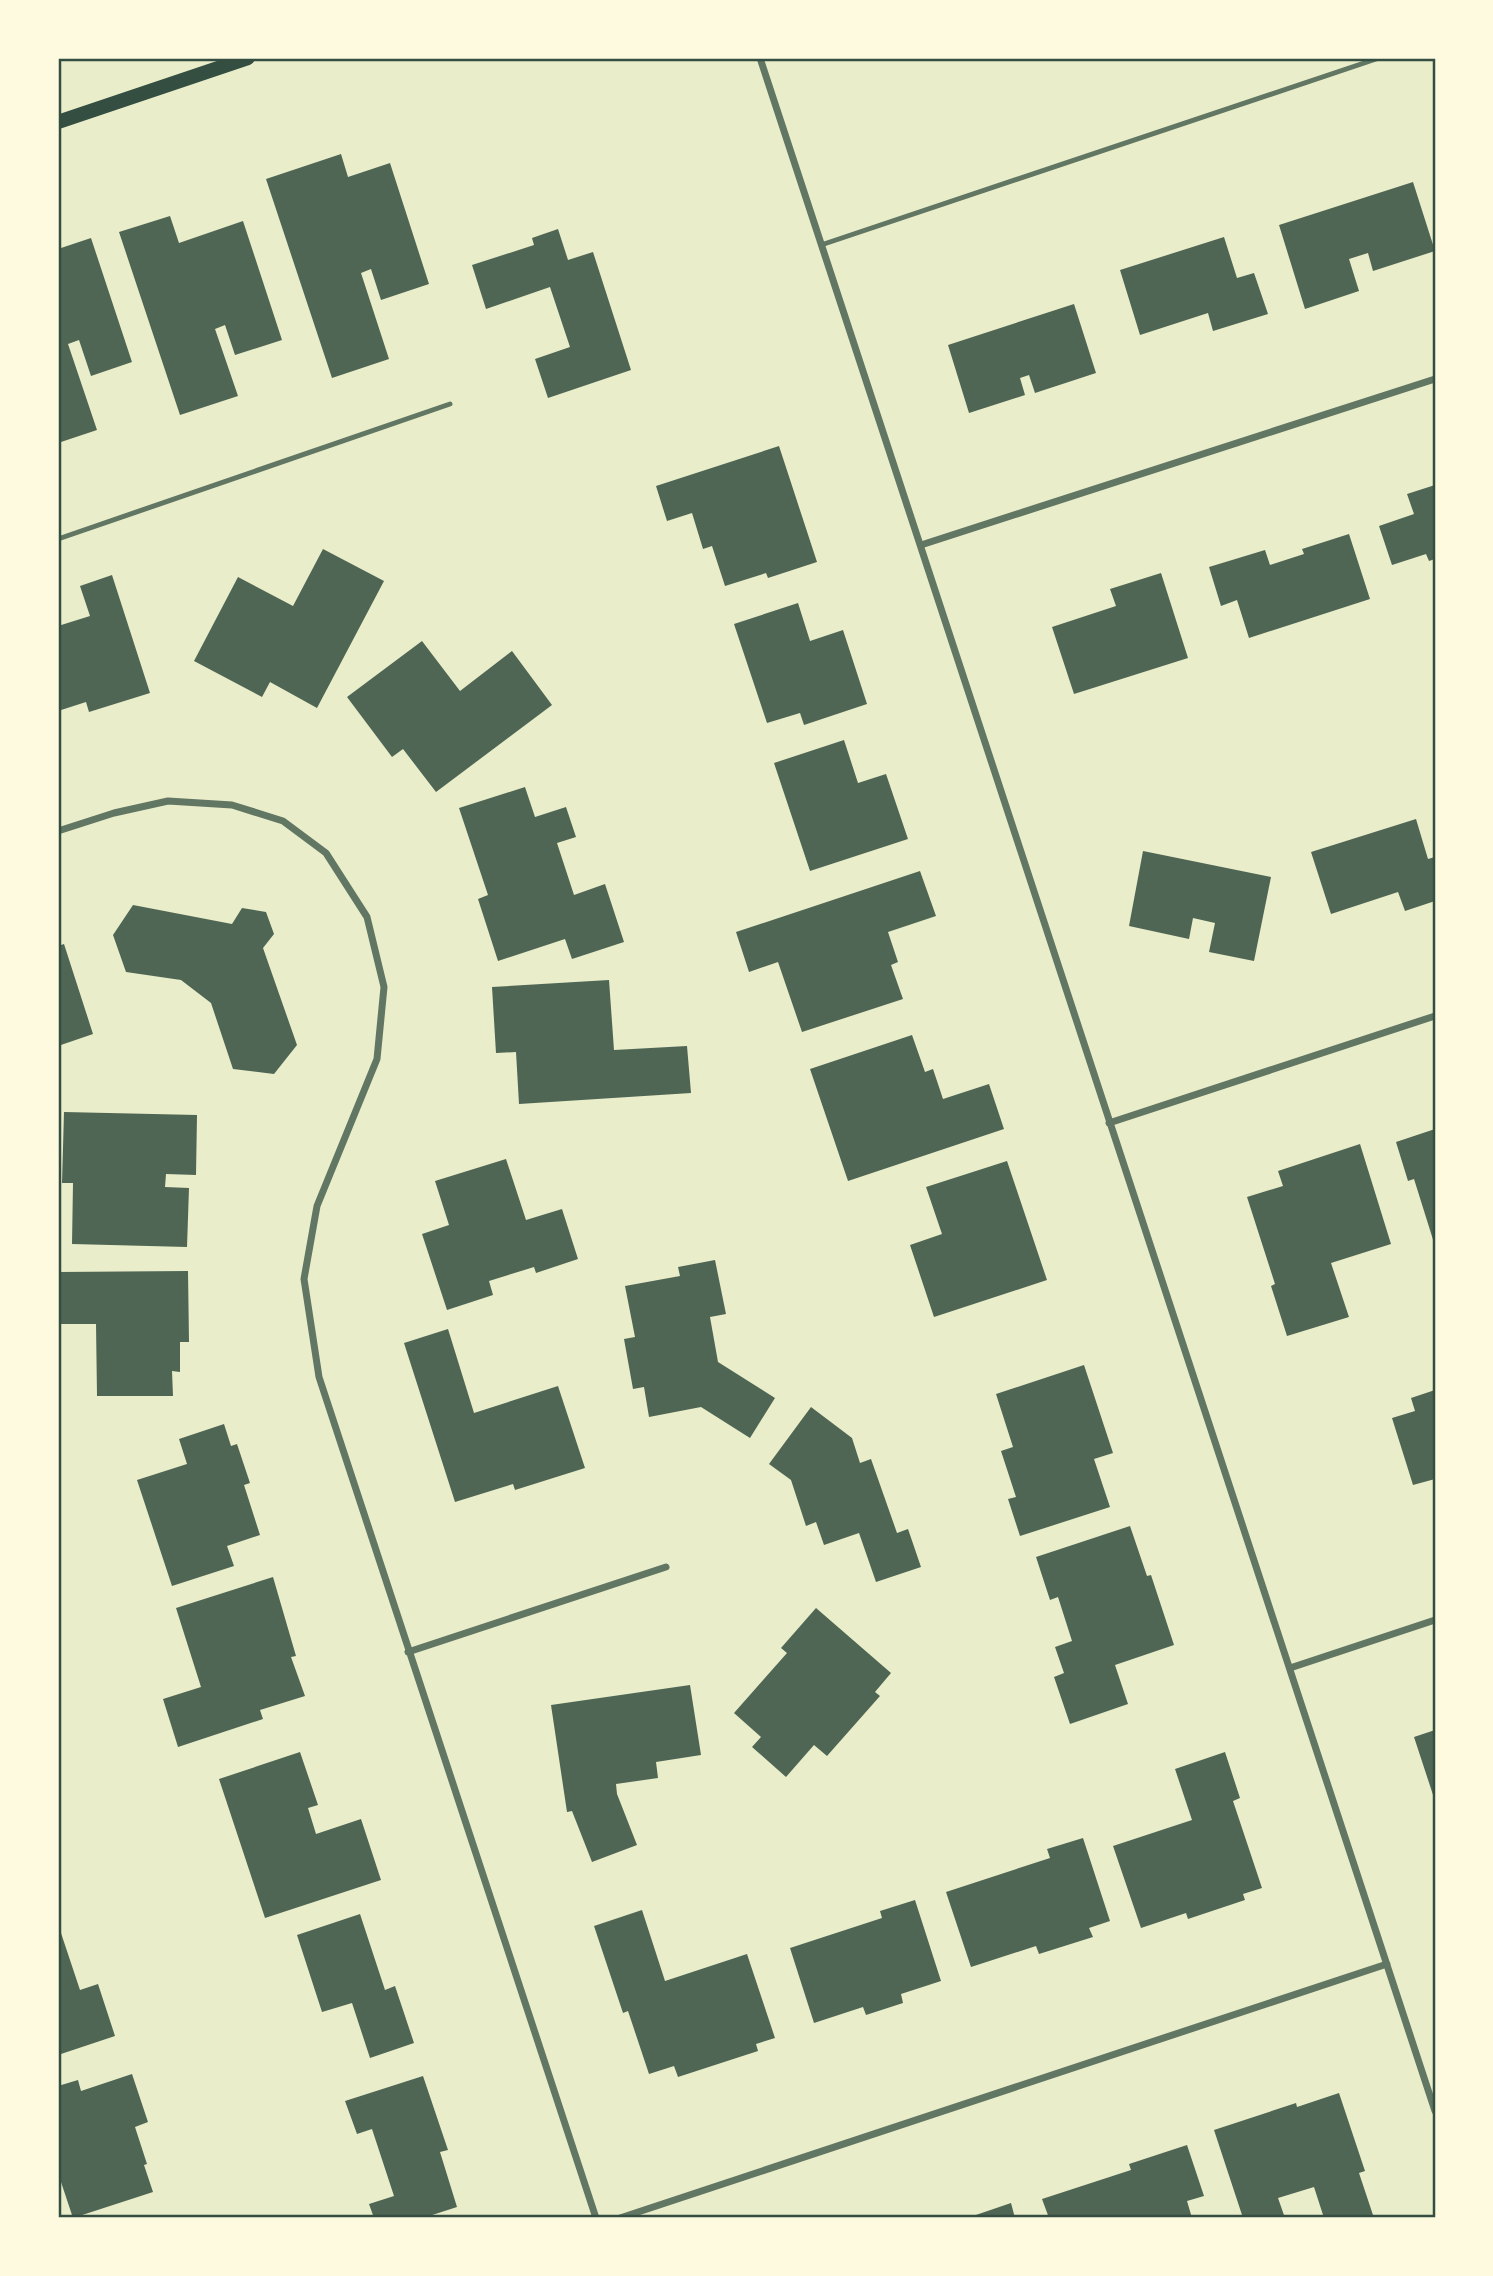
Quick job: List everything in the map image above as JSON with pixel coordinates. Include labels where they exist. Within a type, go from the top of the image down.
[{"type":"main road","points":[[58,122],[248,58]]},
{"type":"street","points":[[760,58],[1435,2110]]},
{"type":"street","points":[[921,545],[1435,379]]},
{"type":"street","points":[[58,831],[114,813],[168,800],[232,805],[283,821],[326,853],[367,917],[384,986],[377,1059],[317,1206],[304,1279],[320,1377],[408,1652],[596,2218]]},
{"type":"street","points":[[1110,1123],[1435,1016]]},
{"type":"street","points":[[408,1652],[666,1567]]},
{"type":"street","points":[[1290,1668],[1435,1620]]},
{"type":"street","points":[[620,2218],[1387,1964]]},
{"type":"lane","points":[[821,245],[1379,58]]},
{"type":"lane","points":[[58,539],[450,404]]},
{"type":"building","points":[[341,154],[348,177],[390,163],[429,284],[381,300],[371,269],[361,273],[389,359],[332,378],[266,179]]},
{"type":"building","points":[[1413,182],[1435,251],[1373,271],[1368,253],[1349,259],[1359,291],[1305,309],[1279,225]]},
{"type":"building","points":[[170,216],[179,243],[243,221],[282,340],[235,355],[225,325],[215,329],[238,396],[180,415],[119,232]]},
{"type":"building","points":[[558,229],[568,260],[593,252],[631,370],[548,398],[535,359],[570,347],[550,287],[486,309],[472,265],[534,245],[532,238]]},
{"type":"building","points":[[1224,237],[1237,278],[1254,273],[1268,314],[1213,331],[1208,313],[1140,335],[1120,270]]},
{"type":"building","points":[[91,238],[132,362],[91,376],[79,340],[68,344],[97,430],[58,443],[58,249]]},
{"type":"building","points":[[1074,304],[1096,373],[1035,393],[1029,375],[1020,378],[1025,395],[969,413],[948,345]]},
{"type":"building","points":[[779,446],[817,562],[768,578],[766,573],[725,586],[712,546],[703,549],[692,513],[667,521],[656,486]]},
{"type":"building","points":[[1435,485],[1435,559],[1429,561],[1426,554],[1392,565],[1379,526],[1414,514],[1407,494]]},
{"type":"building","points":[[1349,534],[1370,599],[1249,638],[1237,600],[1221,606],[1209,567],[1265,550],[1270,565],[1304,554],[1302,549]]},
{"type":"building","points":[[323,549],[384,581],[317,708],[270,682],[262,697],[194,661],[238,577],[293,606]]},
{"type":"building","points":[[1161,573],[1188,658],[1074,694],[1052,627],[1116,606],[1110,589]]},
{"type":"building","points":[[112,575],[150,693],[89,712],[86,702],[58,711],[58,626],[90,616],[80,586]]},
{"type":"building","points":[[798,603],[810,641],[843,630],[867,704],[804,725],[800,713],[767,723],[734,624]]},
{"type":"building","points":[[422,641],[460,691],[512,651],[552,705],[436,792],[403,749],[392,757],[347,697]]},
{"type":"building","points":[[844,740],[858,783],[886,774],[908,839],[810,871],[774,763]]},
{"type":"building","points":[[525,787],[535,817],[566,807],[576,837],[557,843],[574,895],[605,884],[624,942],[572,959],[565,939],[498,961],[478,899],[488,895],[459,808]]},
{"type":"building","points":[[1416,819],[1428,859],[1435,857],[1435,901],[1405,911],[1398,892],[1331,914],[1311,852]]},
{"type":"building","points":[[1143,851],[1271,877],[1254,961],[1209,952],[1215,923],[1193,918],[1189,939],[1129,926]]},
{"type":"building","points":[[920,871],[936,916],[888,932],[898,962],[891,965],[903,999],[802,1032],[778,962],[749,972],[736,932]]},
{"type":"building","points":[[133,905],[232,924],[242,908],[266,912],[274,934],[263,948],[297,1045],[274,1074],[233,1069],[211,1003],[181,980],[126,972],[113,935]]},
{"type":"building","points":[[64,944],[93,1034],[58,1046],[58,946]]},
{"type":"building","points":[[609,980],[614,1050],[687,1046],[691,1093],[519,1104],[516,1052],[496,1053],[492,987]]},
{"type":"building","points":[[912,1035],[925,1072],[933,1069],[943,1099],[989,1084],[1004,1129],[848,1181],[810,1069]]},
{"type":"building","points":[[64,1112],[197,1115],[196,1175],[166,1174],[165,1187],[189,1188],[187,1247],[72,1244],[73,1183],[62,1183]]},
{"type":"building","points":[[1435,1129],[1435,1246],[1414,1179],[1408,1181],[1396,1142]]},
{"type":"building","points":[[1360,1144],[1391,1244],[1331,1263],[1349,1317],[1287,1336],[1271,1286],[1275,1284],[1247,1197],[1283,1186],[1278,1171]]},
{"type":"building","points":[[506,1159],[526,1220],[562,1209],[578,1259],[536,1273],[534,1267],[489,1281],[493,1295],[447,1310],[422,1234],[449,1225],[435,1181]]},
{"type":"building","points":[[1007,1161],[1047,1280],[934,1317],[910,1245],[942,1234],[926,1187]]},
{"type":"building","points":[[715,1260],[726,1314],[710,1317],[718,1362],[775,1398],[750,1438],[701,1407],[649,1417],[644,1387],[633,1389],[624,1339],[635,1337],[625,1286],[680,1276],[678,1267]]},
{"type":"building","points":[[188,1271],[189,1342],[180,1342],[180,1372],[172,1371],[173,1396],[97,1396],[96,1324],[58,1324],[58,1272]]},
{"type":"building","points":[[448,1329],[474,1413],[558,1386],[585,1468],[515,1490],[513,1484],[455,1502],[404,1343]]},
{"type":"building","points":[[1084,1365],[1113,1453],[1094,1459],[1110,1507],[1020,1536],[1008,1499],[1016,1497],[1001,1451],[1013,1447],[996,1394]]},
{"type":"building","points":[[1435,1390],[1435,1479],[1413,1485],[1392,1418],[1415,1411],[1411,1398]]},
{"type":"building","points":[[811,1407],[852,1438],[860,1463],[871,1459],[897,1533],[908,1529],[921,1567],[876,1582],[859,1533],[824,1545],[816,1522],[806,1526],[791,1480],[769,1464]]},
{"type":"building","points":[[224,1424],[231,1446],[237,1444],[250,1483],[244,1485],[260,1535],[227,1546],[234,1566],[172,1586],[137,1480],[187,1464],[179,1439]]},
{"type":"building","points":[[1130,1526],[1147,1576],[1151,1575],[1174,1645],[1115,1665],[1128,1704],[1070,1724],[1054,1677],[1064,1673],[1055,1647],[1072,1641],[1058,1597],[1050,1600],[1036,1557]]},
{"type":"building","points":[[273,1577],[296,1656],[291,1657],[305,1696],[260,1710],[263,1719],[178,1747],[163,1699],[201,1687],[176,1608]]},
{"type":"building","points":[[816,1608],[891,1673],[875,1692],[880,1696],[827,1756],[814,1745],[786,1777],[752,1747],[761,1737],[734,1713],[787,1653],[781,1648]]},
{"type":"building","points":[[690,1685],[701,1755],[656,1762],[658,1778],[616,1784],[617,1794],[637,1845],[592,1862],[572,1811],[567,1812],[551,1705]]},
{"type":"building","points":[[1435,1730],[1435,1801],[1414,1737]]},
{"type":"building","points":[[300,1752],[318,1805],[308,1808],[316,1834],[361,1819],[381,1880],[265,1918],[219,1779]]},
{"type":"building","points":[[1225,1752],[1240,1798],[1233,1801],[1262,1888],[1243,1894],[1245,1900],[1188,1919],[1186,1913],[1141,1928],[1113,1846],[1192,1820],[1175,1769]]},
{"type":"building","points":[[1083,1838],[1110,1921],[1089,1928],[1093,1937],[1039,1954],[1036,1946],[971,1967],[946,1892],[1050,1858],[1047,1849]]},
{"type":"building","points":[[915,1900],[941,1981],[901,1994],[903,2003],[866,2015],[863,2007],[814,2023],[790,1948],[882,1918],[880,1911]]},
{"type":"building","points":[[642,1910],[665,1981],[747,1954],[775,2038],[756,2044],[758,2051],[678,2077],[674,2066],[649,2074],[628,2011],[623,2013],[594,1926]]},
{"type":"building","points":[[360,1914],[385,1990],[395,1986],[414,2043],[370,2058],[352,2003],[322,2012],[297,1935]]},
{"type":"building","points":[[58,1924],[80,1990],[98,1984],[115,2036],[58,2055]]},
{"type":"building","points":[[132,2074],[148,2122],[135,2127],[153,2192],[73,2218],[58,2173],[58,2086],[78,2080],[81,2091]]},
{"type":"building","points":[[423,2076],[448,2150],[440,2152],[457,2207],[423,2218],[374,2218],[369,2204],[394,2196],[372,2129],[357,2134],[345,2101]]},
{"type":"building","points":[[1339,2093],[1365,2171],[1359,2173],[1374,2218],[1324,2218],[1314,2187],[1278,2198],[1285,2218],[1243,2218],[1214,2130],[1296,2103],[1297,2107]]},
{"type":"building","points":[[1187,2145],[1204,2196],[1187,2201],[1192,2218],[1049,2218],[1042,2199],[1131,2170],[1129,2164]]},
{"type":"building","points":[[1011,2203],[1015,2218],[967,2218]]}]
